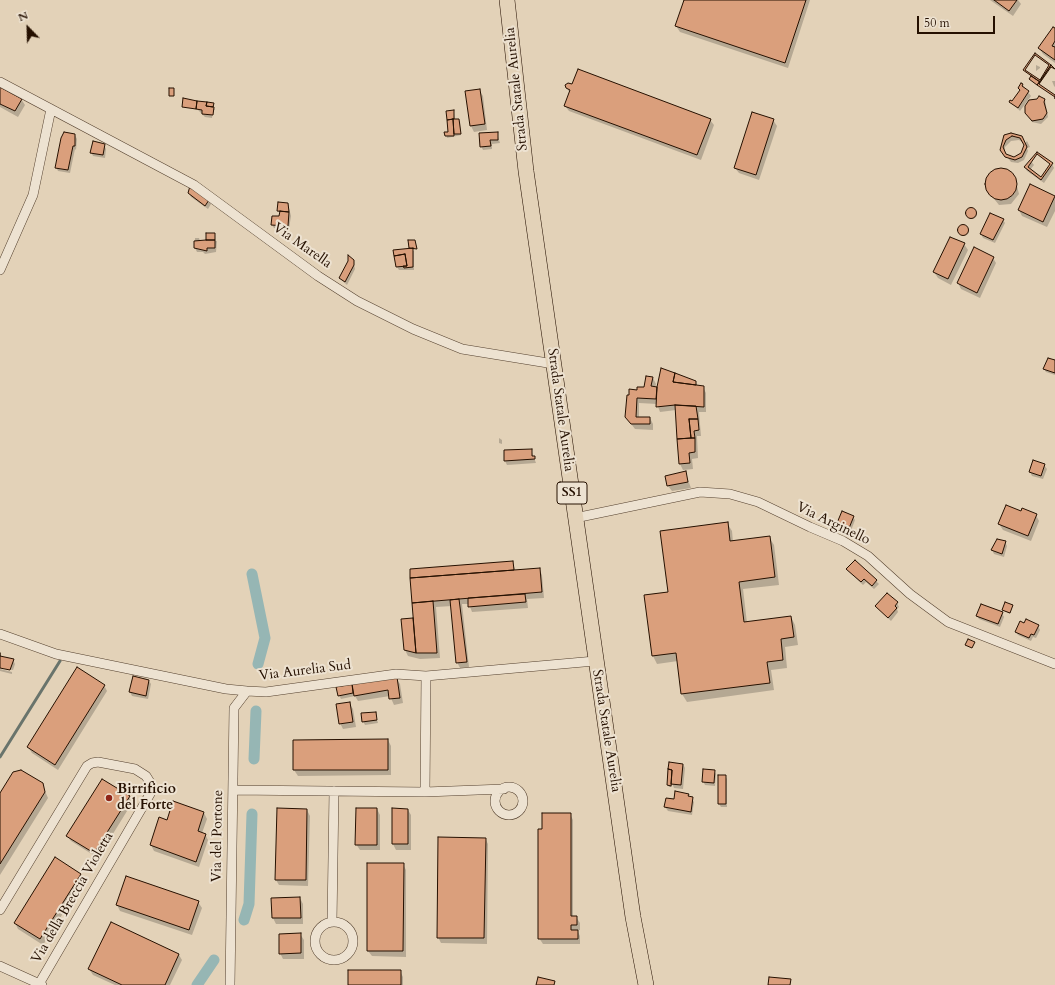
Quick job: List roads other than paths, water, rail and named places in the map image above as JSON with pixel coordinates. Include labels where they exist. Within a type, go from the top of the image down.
[{"type":"main road","name":"Strada Statale Aurelia","points":[[507,0],[526,171],[595,661],[633,917],[646,985]]},
{"type":"street","name":"Via Marella","points":[[0,82],[194,184],[318,276],[357,301],[412,330],[462,349],[554,364]]},
{"type":"street","points":[[0,270],[33,195],[50,109]]},
{"type":"street","name":"Via Arginello","points":[[575,518],[700,492],[730,494],[758,502],[843,541],[868,556],[910,594],[948,622],[1055,664]]},
{"type":"street","name":"Via Aurelia Sud","points":[[0,634],[56,654],[226,689],[266,692],[396,674],[426,676],[595,661]]},
{"type":"street","points":[[425,792],[426,676]]},
{"type":"street","name":"Via del Portone","points":[[230,985],[234,708],[247,691]]},
{"type":"street","name":"Via della Breccia Violetta","points":[[0,910],[87,766],[92,762],[98,762],[135,769],[146,776],[151,784],[150,794],[41,984]]},
{"type":"street","points":[[233,790],[425,792],[504,789]]},
{"type":"street","points":[[332,922],[334,791]]},
{"type":"street","points":[[332,922],[344,925],[352,935],[353,947],[345,957],[339,960],[333,960],[322,956],[316,945],[317,932],[326,924],[332,922]]},
{"type":"street","points":[[0,966],[41,984]]},
{"type":"waterway","points":[[252,574],[265,638],[258,664]]},
{"type":"waterway","points":[[0,757],[60,661]]},
{"type":"waterway","points":[[254,759],[256,711]]},
{"type":"waterway","points":[[244,920],[249,904],[252,814]]},
{"type":"waterway","points":[[197,985],[214,960]]},
{"type":"place","name":"Birrificio del Forte","points":[[109,798]]}]
